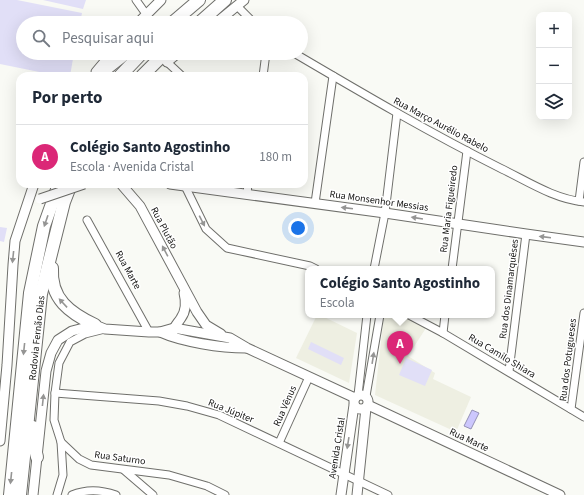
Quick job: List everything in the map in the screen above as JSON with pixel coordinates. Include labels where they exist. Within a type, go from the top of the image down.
[{"type":"highway","points":[[179,16],[199,0]]},
{"type":"highway","points":[[207,16],[225,0]]},
{"type":"highway","points":[[102,72],[117,60]]},
{"type":"highway","points":[[124,72],[135,60]]},
{"type":"highway","points":[[147,72],[162,60]]},
{"type":"highway","points":[[152,72],[163,60]]},
{"type":"highway","name":"Rodovia Fernão Dias","points":[[10,495],[30,293],[44,226],[58,188]]},
{"type":"highway","name":"Rodovia Fernão Dias","points":[[20,495],[42,294],[64,202],[69,188]]},
{"type":"highway","points":[[64,202],[52,266],[52,285],[62,302],[80,318],[100,327]]},
{"type":"highway","points":[[34,362],[36,373],[32,436],[37,457]]},
{"type":"street","points":[[136,0],[146,14],[161,0]]},
{"type":"street","points":[[224,16],[240,3],[249,16]]},
{"type":"street","points":[[96,72],[106,60]]},
{"type":"street","points":[[169,60],[179,72]]},
{"type":"street","points":[[264,72],[265,60]]},
{"type":"street","name":"Rua Março Aurélio Rabelo","points":[[306,60],[397,113],[467,151],[551,193],[570,201],[581,202]]},
{"type":"street","points":[[315,204],[333,76]]},
{"type":"street","points":[[375,266],[385,213],[397,113]]},
{"type":"street","name":"Rua Maria Figueiredo","points":[[452,266],[467,151]]},
{"type":"street","points":[[581,202],[584,162]]},
{"type":"street","points":[[0,441],[7,365],[15,241],[33,188]]},
{"type":"street","points":[[22,219],[33,204],[40,199],[72,188]]},
{"type":"street","name":"Rua Plutão","points":[[124,188],[140,206],[201,319],[214,331],[230,338]]},
{"type":"street","points":[[186,188],[206,229],[227,248],[310,266]]},
{"type":"street","name":"Rua Monsenhor Messias","points":[[205,188],[584,242]]},
{"type":"street","points":[[247,194],[248,188]]},
{"type":"street","name":"Rua Marte","points":[[87,220],[149,332]]},
{"type":"street","name":"Rua dos Dinamarquêses","points":[[509,371],[526,234]]},
{"type":"street","name":"Rua Plutão","points":[[172,337],[174,328],[185,309],[186,300],[183,285]]},
{"type":"street","name":"Rua dos Potugueses","points":[[572,410],[584,313]]},
{"type":"street","name":"Avenida Cristal","points":[[357,495],[367,318]]},
{"type":"street","name":"Avenida Cristal","points":[[341,495],[344,475],[379,318]]},
{"type":"street","name":"Rua Camilo Shiara","points":[[415,318],[509,371],[584,417]]},
{"type":"street","points":[[443,333],[445,318]]},
{"type":"street","name":"Rua Marte","points":[[33,495],[46,371],[51,353],[58,340],[72,331],[100,327],[149,332],[160,332],[174,328],[230,338],[247,348],[560,495]]},
{"type":"street","name":"Rua Saturno","points":[[100,327],[70,342],[59,363],[55,393],[54,420],[61,442],[79,459],[91,465],[169,475],[207,486],[225,495]]},
{"type":"street","name":"Rua Marte","points":[[160,332],[172,337],[229,348],[247,348]]},
{"type":"street","points":[[0,376],[7,365]]},
{"type":"street","name":"Rua Vênus","points":[[279,443],[309,377]]},
{"type":"street","name":"Rua Júpiter","points":[[55,393],[159,401],[188,406],[219,415],[388,495]]},
{"type":"street","points":[[57,495],[63,475],[61,442]]},
{"type":"street","points":[[124,469],[153,495]]},
{"type":"street","points":[[72,495],[84,491],[107,491],[116,495]]},
{"type":"shaded area","points":[[0,0],[17,0],[82,13],[81,16],[16,16],[16,60],[73,60],[71,72],[39,72],[0,64]]},
{"type":"shaded area","points":[[43,0],[86,0],[83,9]]},
{"type":"shaded area","points":[[0,227],[7,228],[4,242],[0,241]]},
{"type":"shaded area","points":[[316,318],[326,318],[357,333],[349,383],[296,358]]},
{"type":"shaded area","points":[[384,318],[408,318],[426,328],[408,356],[435,373],[433,379],[471,397],[456,432],[375,395]]},
{"type":"shaded area","points":[[311,342],[344,358],[341,365],[308,349]]},
{"type":"shaded area","points":[[406,358],[432,370],[425,386],[399,375]]},
{"type":"shaded area","points":[[472,410],[479,413],[471,429],[464,426]]},
{"type":"place","name":"Colégio Santo Agostinho","points":[[400,364]]}]
